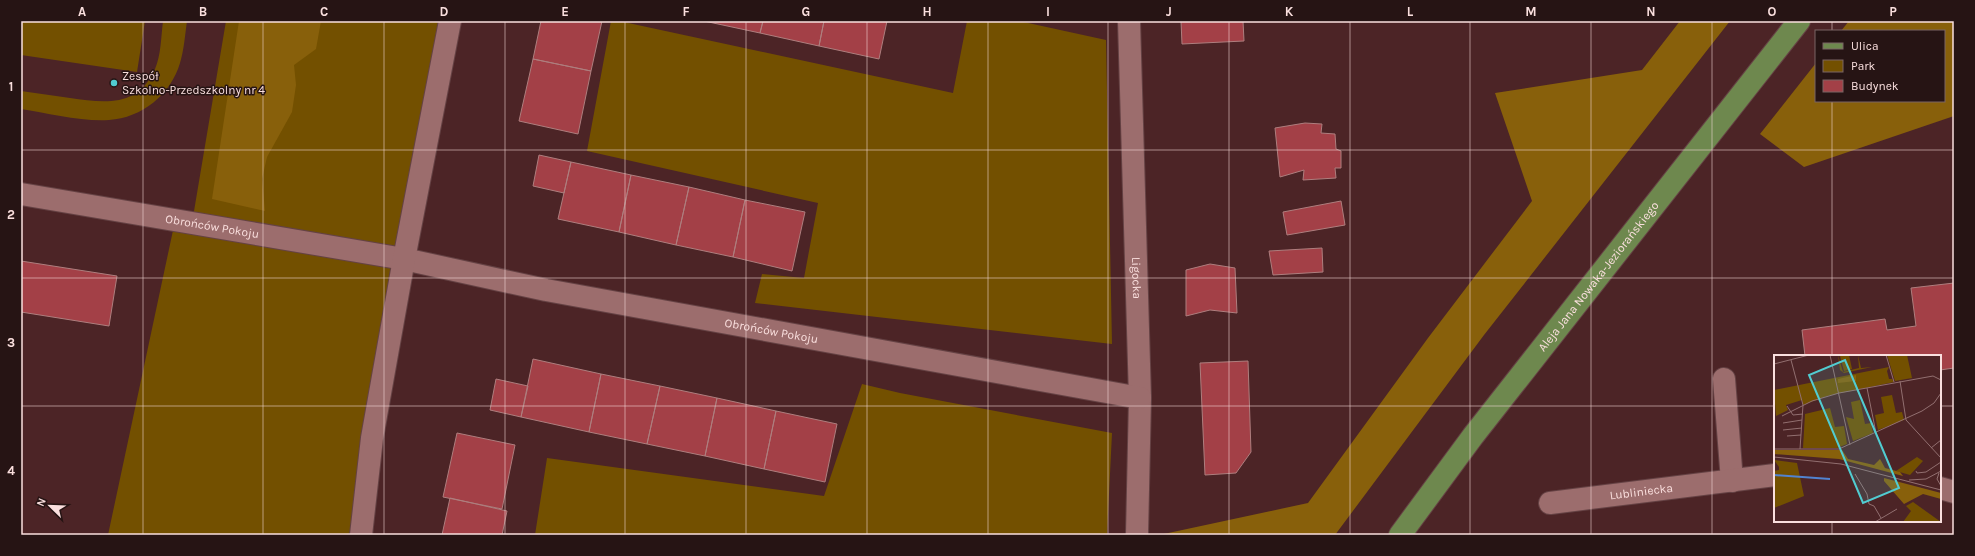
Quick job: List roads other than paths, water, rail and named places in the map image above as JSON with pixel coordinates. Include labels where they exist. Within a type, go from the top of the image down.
[{"type":"main road","name":"Aleja Jana Nowaka-Jeziorańskiego","points":[[1400,535],[1473,436],[1799,21]]},
{"type":"street","points":[[361,535],[372,438],[404,259],[450,21]]},
{"type":"street","name":"Ligocka","points":[[1128,21],[1140,398],[1137,535]]},
{"type":"street","name":"Obrońców Pokoju","points":[[21,194],[404,259],[546,290],[1140,398]]},
{"type":"street","points":[[1724,380],[1732,481]]},
{"type":"street","name":"Lubliniecka","points":[[1550,503],[1774,475]]},
{"type":"street","points":[[1941,488],[1954,492]]},
{"type":"place","name":"Zespół Szkolno-Przedszkolny nr 4","points":[[114,83]]}]
